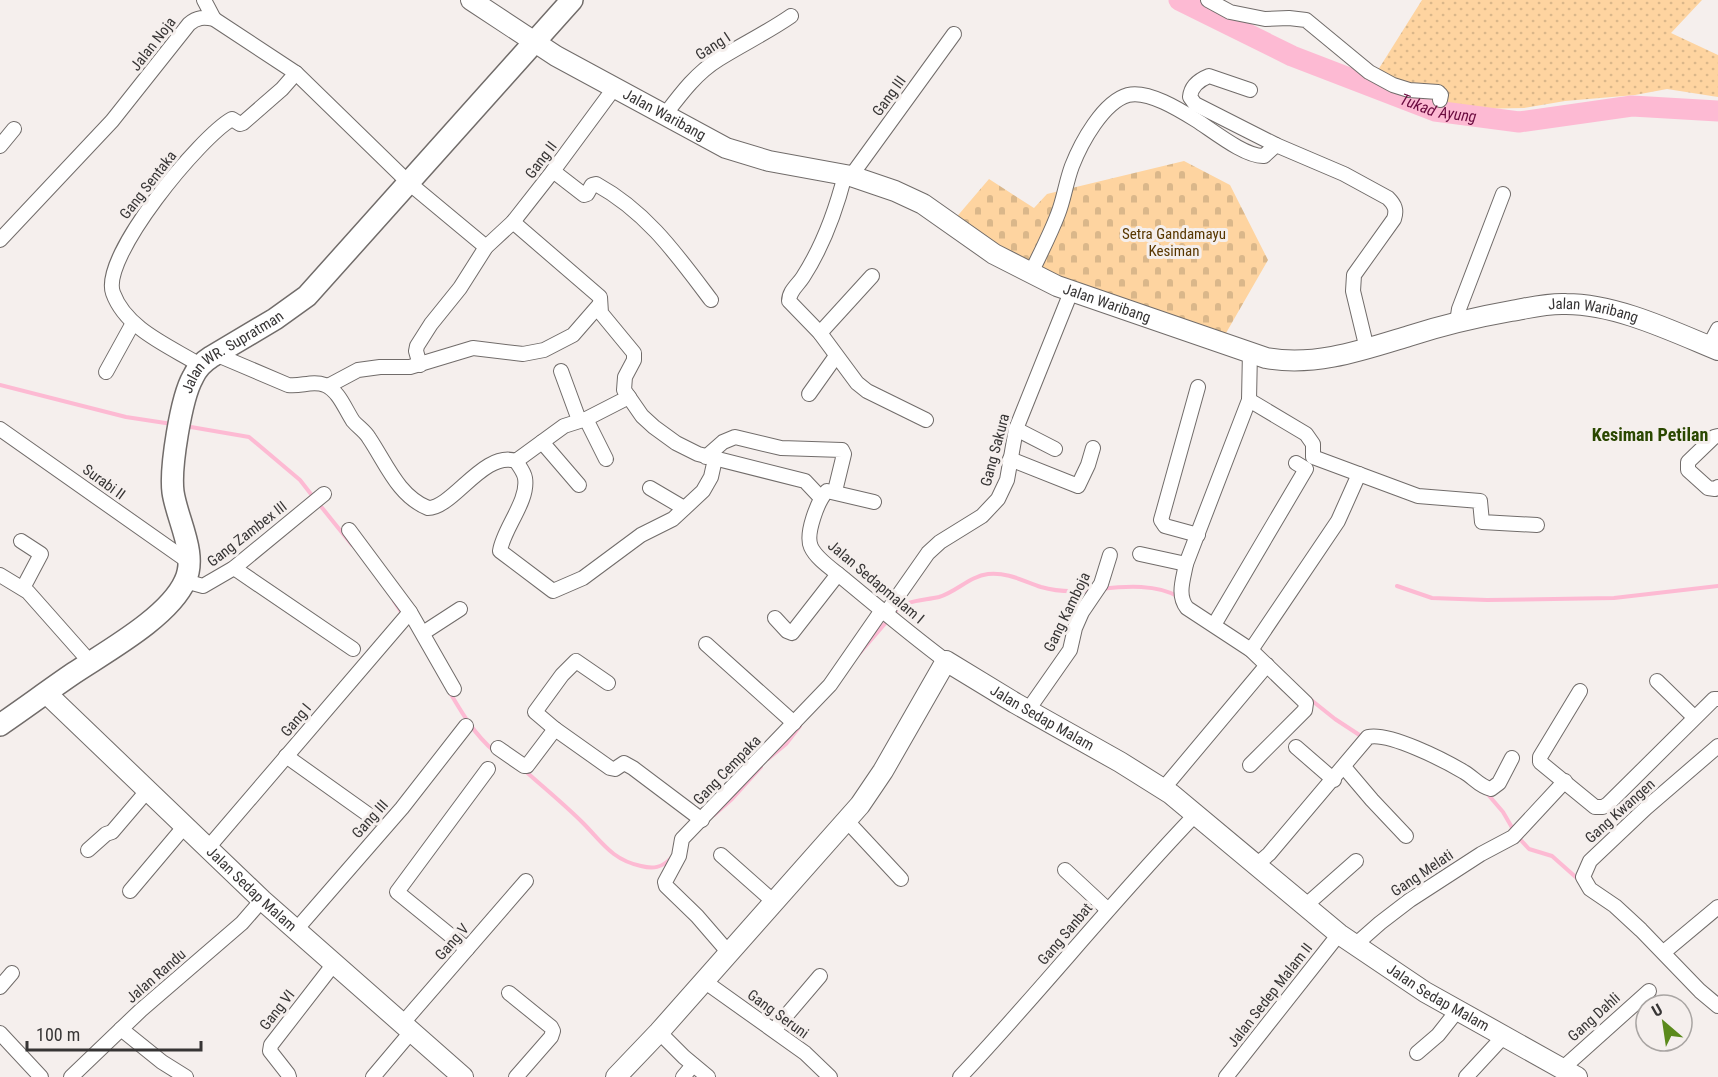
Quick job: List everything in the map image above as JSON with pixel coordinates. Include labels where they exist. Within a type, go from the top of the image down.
[{"type":"main road","name":"Jalan WR. Supratman","points":[[187,571],[185,540],[172,483],[187,391],[207,360],[300,303],[572,0]]},
{"type":"main road","points":[[0,725],[146,624],[170,602],[187,571]]},
{"type":"street","points":[[203,0],[214,19],[296,73],[409,183],[486,247]]},
{"type":"street","points":[[195,19],[203,0]]},
{"type":"street","name":"Jalan Waribang","points":[[471,0],[556,56],[708,140],[740,153],[769,161],[848,176],[915,200],[982,247],[1071,292],[1266,358],[1292,361],[1333,357],[1457,322],[1537,306],[1580,304],[1603,308],[1715,342]]},
{"type":"street","points":[[1208,0],[1230,12],[1265,19],[1306,20],[1368,72],[1393,85],[1409,90],[1438,93],[1441,95],[1440,100]]},
{"type":"street","name":"Gang I","points":[[664,116],[689,85],[718,59],[791,16]]},
{"type":"street","name":"Jalan Noja","points":[[0,240],[112,122],[195,19],[207,17],[214,19]]},
{"type":"street","name":"Gang III","points":[[848,176],[954,34]]},
{"type":"street","name":"Gang Sentaka","points":[[296,73],[282,89],[243,123],[240,124],[232,119],[216,129],[136,226],[125,245],[112,279],[113,292],[133,323],[207,360],[288,385],[298,386],[315,382],[328,386]]},
{"type":"street","points":[[1250,90],[1209,76],[1195,84],[1190,97],[1195,104],[1276,145],[1344,174],[1393,203],[1396,213],[1394,219],[1354,275],[1353,291],[1367,349]]},
{"type":"street","name":"Gang II","points":[[420,366],[417,346],[460,288],[486,247],[513,222],[554,171],[615,87]]},
{"type":"street","points":[[1031,273],[1058,214],[1072,166],[1078,154],[1099,118],[1119,99],[1129,95],[1149,96],[1183,112],[1236,146],[1258,157],[1264,156],[1276,145]]},
{"type":"street","points":[[0,146],[14,129]]},
{"type":"street","points":[[554,171],[584,195],[592,185],[596,184],[632,208],[660,234],[711,300]]},
{"type":"street","points":[[848,176],[827,230],[809,267],[789,297],[793,306],[820,333],[856,383],[867,391],[927,420]]},
{"type":"street","points":[[1457,322],[1459,309],[1503,194]]},
{"type":"street","points":[[513,222],[598,294],[601,300],[600,310],[634,353],[634,360],[625,377],[624,390],[648,422],[686,448],[711,458],[805,482],[821,498],[827,491],[835,491],[874,502]]},
{"type":"street","points":[[820,333],[872,276]]},
{"type":"street","name":"Gang Sakura","points":[[888,614],[928,553],[940,542],[982,516],[998,499],[1007,480],[1016,429],[1071,292]]},
{"type":"street","points":[[600,304],[573,335],[544,350],[523,354],[473,348],[420,366],[358,370],[328,386],[340,398],[354,422],[368,436],[383,463],[408,496],[417,503],[433,508],[490,465],[505,459],[516,461],[564,426],[629,397]]},
{"type":"street","points":[[106,372],[133,323]]},
{"type":"street","points":[[1250,351],[1249,400],[1186,564],[1182,600],[1187,608],[1215,622],[1253,648],[1267,665],[1304,699],[1307,706],[1250,765]]},
{"type":"street","points":[[809,394],[836,356]]},
{"type":"street","points":[[561,371],[582,419],[606,459]]},
{"type":"street","points":[[1198,387],[1161,520],[1165,526],[1198,535]]},
{"type":"street","points":[[1249,400],[1306,434],[1313,444],[1313,457],[1418,496],[1480,501],[1482,522],[1536,525]]},
{"type":"street","name":"Surabi II","points":[[0,429],[187,571]]},
{"type":"street","points":[[1016,429],[1055,449]]},
{"type":"street","points":[[1718,436],[1714,437],[1688,462],[1688,470],[1708,488],[1718,487]]},
{"type":"street","points":[[516,461],[524,475],[525,483],[520,503],[500,551],[551,591],[583,578],[631,542],[669,521],[707,486],[711,458],[723,442],[735,437],[781,448],[842,450],[844,454],[835,491]]},
{"type":"street","points":[[542,442],[579,485]]},
{"type":"street","points":[[1010,459],[1078,486],[1093,448]]},
{"type":"street","points":[[1215,622],[1306,469],[1296,463]]},
{"type":"street","points":[[1253,648],[1338,521],[1359,474]]},
{"type":"street","points":[[650,488],[684,508]]},
{"type":"street","name":"Gang Zambex III","points":[[187,571],[203,586],[234,568],[320,497]]},
{"type":"street","name":"Jalan Sedapmalam I","points":[[821,498],[809,540],[814,552],[946,661]]},
{"type":"street","points":[[349,530],[407,615],[423,633],[454,689]]},
{"type":"street","points":[[21,542],[41,554],[23,588]]},
{"type":"street","points":[[1140,554],[1186,564]]},
{"type":"street","name":"Gang Kamboja","points":[[1028,710],[1070,650],[1082,612],[1097,589],[1110,555]]},
{"type":"street","points":[[234,568],[353,649]]},
{"type":"street","points":[[0,574],[23,588],[90,662]]},
{"type":"street","points":[[775,618],[787,631],[792,633],[838,574]]},
{"type":"street","points":[[423,633],[460,609]]},
{"type":"street","name":"Gang Cempaka","points":[[729,953],[697,916],[666,886],[664,882],[666,876],[679,856],[681,846],[702,820],[830,685],[888,614]]},
{"type":"street","name":"Gang I","points":[[207,849],[239,815],[286,756],[407,615]]},
{"type":"street","points":[[706,644],[794,723]]},
{"type":"street","points":[[616,1077],[847,821],[871,790],[946,661]]},
{"type":"street","name":"Jalan Sedap Malam","points":[[946,661],[1163,789],[1347,939],[1457,1011],[1570,1072]]},
{"type":"street","points":[[608,683],[579,662],[574,662],[535,710],[536,714],[610,768],[615,769],[622,763],[628,764],[702,820]]},
{"type":"street","points":[[1163,789],[1267,665]]},
{"type":"street","points":[[1657,681],[1695,717]]},
{"type":"street","points":[[1580,691],[1540,757],[1541,764],[1595,807],[1603,807],[1714,699],[1718,699]]},
{"type":"street","name":"Jalan Sedap Malam","points":[[46,693],[295,931],[463,1077]]},
{"type":"street","name":"Gang III","points":[[295,931],[402,808],[466,726]]},
{"type":"street","points":[[498,748],[527,766],[555,729]]},
{"type":"street","points":[[1256,865],[1269,854],[1334,780],[1366,739],[1378,737],[1422,751],[1466,773],[1486,788],[1491,789],[1499,783],[1512,758]]},
{"type":"street","name":"Gang Kwangen","points":[[1715,998],[1615,906],[1590,889],[1583,877],[1590,861],[1646,808],[1718,746]]},
{"type":"street","points":[[1296,747],[1334,780]]},
{"type":"street","points":[[286,756],[373,818]]},
{"type":"street","points":[[1344,766],[1406,836]]},
{"type":"street","points":[[467,950],[398,892],[488,769]]},
{"type":"street","name":"Gang Melati","points":[[1347,939],[1380,922],[1410,900],[1517,833],[1565,781]]},
{"type":"street","points":[[88,850],[105,834],[112,832],[147,791]]},
{"type":"street","name":"Gang Sanbat","points":[[960,1077],[1047,982],[1107,909],[1196,814]]},
{"type":"street","points":[[847,821],[901,879]]},
{"type":"street","points":[[130,891],[184,827]]},
{"type":"street","points":[[721,855],[774,902]]},
{"type":"street","points":[[1305,906],[1356,861]]},
{"type":"street","points":[[1065,870],[1107,909]]},
{"type":"street","name":"Gang V","points":[[373,1077],[407,1028],[467,950],[526,880]]},
{"type":"street","name":"Jalan Randu","points":[[72,1077],[121,1029],[232,932],[262,900]]},
{"type":"street","points":[[1664,952],[1718,907]]},
{"type":"street","name":"Jalan Sedep Malam II","points":[[1226,1077],[1347,939]]},
{"type":"street","name":"Gang VI","points":[[289,1077],[270,1048],[333,965]]},
{"type":"street","points":[[0,987],[12,973]]},
{"type":"street","points":[[774,1030],[820,976]]},
{"type":"street","name":"Gang Seruni","points":[[704,981],[805,1053],[830,1077]]},
{"type":"street","name":"Gang Dahli","points":[[1570,1072],[1649,991]]},
{"type":"street","points":[[509,993],[553,1031],[551,1037],[516,1077]]},
{"type":"street","points":[[1417,1053],[1438,1035],[1457,1011]]},
{"type":"street","points":[[121,1029],[162,1062],[186,1077]]},
{"type":"street","points":[[659,1032],[708,1077]]},
{"type":"street","points":[[0,1033],[41,1077]]},
{"type":"street","points":[[1466,1077],[1503,1037]]},
{"type":"street","points":[[683,1077],[693,1065]]},
{"type":"green space","points":[[1422,0],[1702,0],[1671,33],[1718,55],[1718,97],[1667,89],[1524,108],[1469,109],[1434,101],[1391,81],[1378,70]]},
{"type":"green space","name":"Setra Gandamayu Kesiman","points":[[1184,161],[1230,185],[1268,260],[1222,340],[1072,288],[954,220],[989,179],[1034,208],[1047,194]]},
{"type":"waterway","name":"Tukad Ayung","points":[[1179,0],[1292,56],[1435,111],[1519,122],[1632,106],[1718,111]]},
{"type":"waterway","points":[[0,385],[126,417],[172,424]]},
{"type":"waterway","points":[[185,426],[249,437],[300,480],[314,498]]},
{"type":"waterway","points":[[319,504],[352,545]]},
{"type":"waterway","points":[[893,614],[908,603],[939,597],[981,575],[988,574],[1009,576],[1054,590],[1091,590]]},
{"type":"waterway","points":[[1397,586],[1432,598],[1487,600],[1614,598],[1718,586]]},
{"type":"waterway","points":[[1101,589],[1151,588],[1179,597]]},
{"type":"waterway","points":[[394,601],[403,615]]},
{"type":"waterway","points":[[858,655],[888,620]]},
{"type":"waterway","points":[[449,691],[474,730],[494,751]]},
{"type":"waterway","points":[[1310,699],[1364,738]]},
{"type":"waterway","points":[[768,759],[786,744],[800,726]]},
{"type":"waterway","points":[[714,815],[761,767]]},
{"type":"waterway","points":[[523,769],[576,816],[615,855],[631,863],[653,867],[661,866],[671,858]]},
{"type":"waterway","points":[[1485,791],[1503,812],[1514,831]]},
{"type":"waterway","points":[[1518,837],[1529,849],[1552,856],[1579,880]]},
{"type":"district","name":"Kesiman Petilan","points":[[1650,434]]}]
